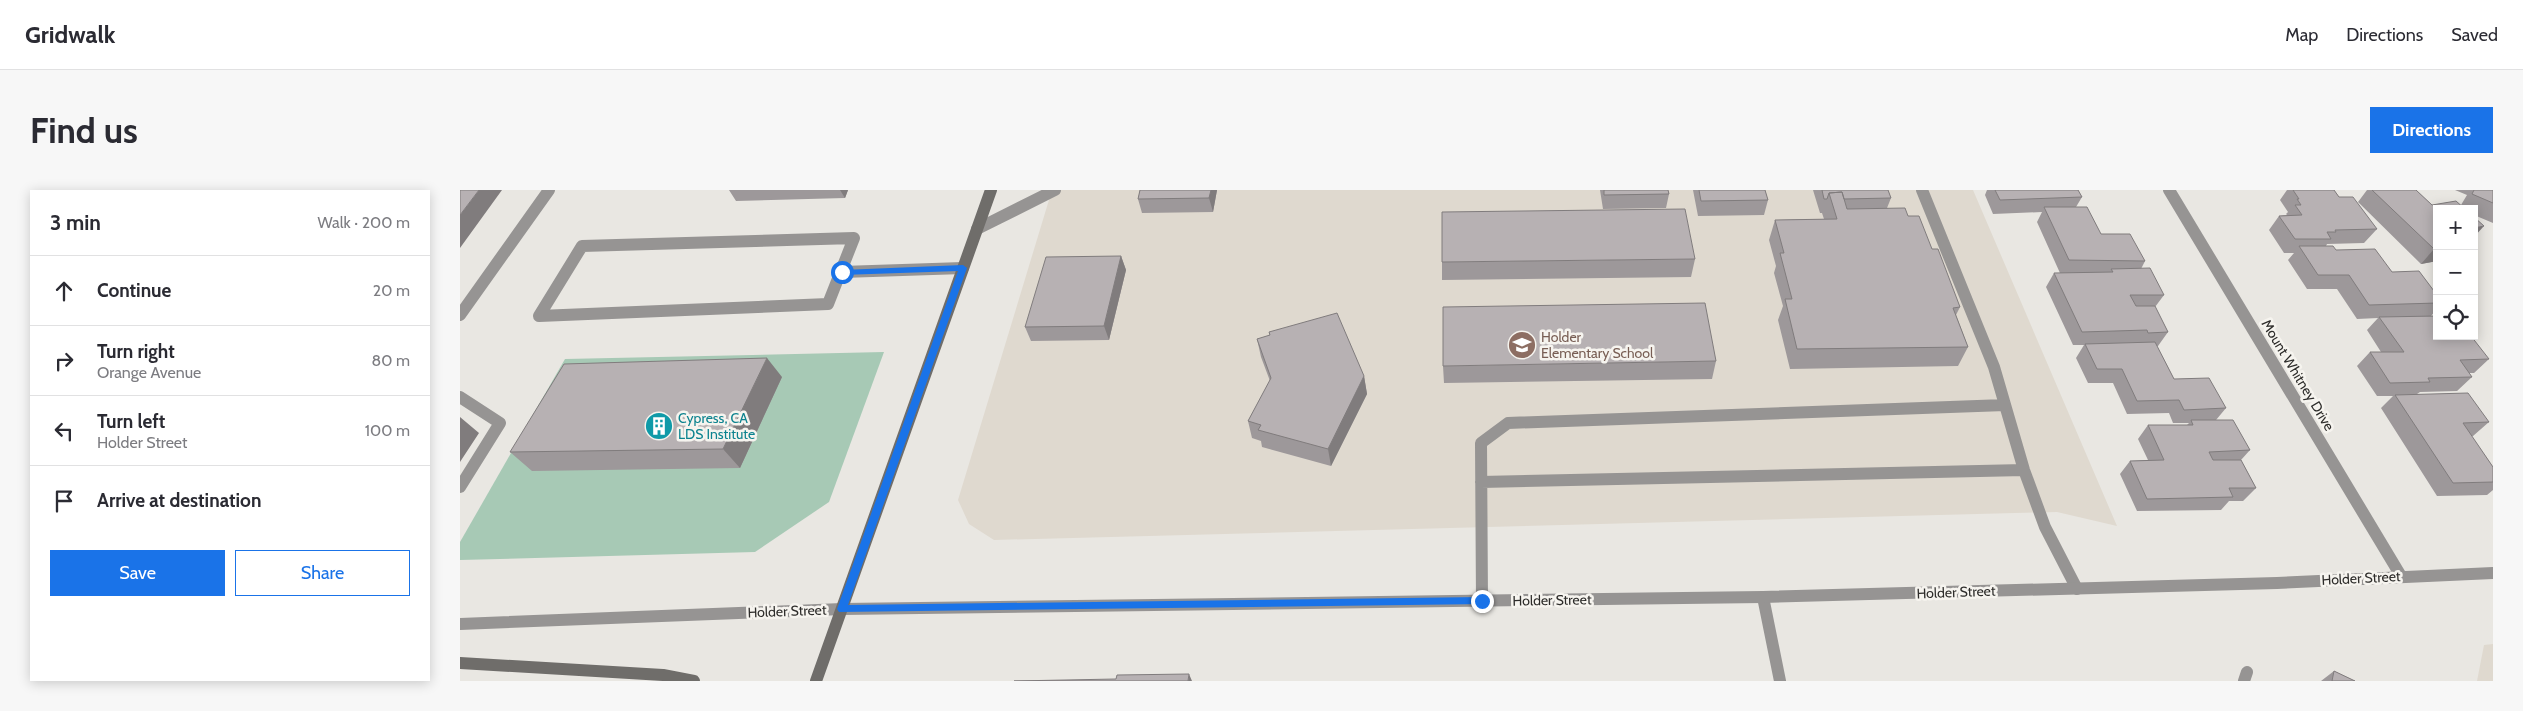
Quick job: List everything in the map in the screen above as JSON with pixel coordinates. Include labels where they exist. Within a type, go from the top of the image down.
[{"type":"main road","points":[[816,681],[991,190]]},
{"type":"main road","points":[[460,663],[663,675],[694,681]]},
{"type":"street","points":[[460,315],[548,190]]},
{"type":"street","points":[[977,229],[1055,190]]},
{"type":"street","points":[[1922,190],[1994,368],[2024,470],[2045,528],[2077,589]]},
{"type":"street","name":"Mount Whitney Drive","points":[[2169,190],[2401,576]]},
{"type":"street","points":[[854,238],[842,272],[828,304],[539,316],[582,246],[854,238]]},
{"type":"street","points":[[842,272],[963,268]]},
{"type":"street","points":[[460,398],[500,423],[460,487]]},
{"type":"street","points":[[1482,601],[1481,443],[1508,422],[2005,405]]},
{"type":"street","points":[[1481,482],[2024,470]]},
{"type":"street","name":"Holder Street","points":[[460,624],[842,609],[1763,598],[2277,583],[2493,573]]},
{"type":"street","points":[[1763,598],[1780,681]]},
{"type":"shaded area","name":"Holder Elementary School","points":[[1052,190],[1973,190],[2117,526],[2057,512],[994,540],[969,524],[958,500]]},
{"type":"shaded area","points":[[2493,644],[2493,681],[2477,681],[2484,645]]},
{"type":"green space","points":[[884,352],[829,502],[755,552],[460,560],[460,542],[565,359]]},
{"type":"building","points":[[460,190],[479,190],[460,215]]},
{"type":"building","points":[[1140,190],[1211,190],[1209,198],[1138,199]]},
{"type":"building","points":[[1604,190],[1668,190],[1669,194],[1604,195]]},
{"type":"building","points":[[1699,190],[1765,190],[1768,200],[1701,201]]},
{"type":"building","points":[[1822,190],[1888,190],[1891,198],[1844,199],[1842,192],[1829,193],[1827,199],[1824,199]]},
{"type":"building","points":[[1995,190],[2078,190],[2082,197],[2000,200]]},
{"type":"building","points":[[2293,190],[2334,190],[2339,197],[2353,197],[2377,229],[2335,230],[2336,232],[2327,232],[2331,239],[2295,239],[2279,216],[2302,215],[2295,205],[2301,205]]},
{"type":"building","points":[[2372,190],[2416,190],[2432,205],[2456,201],[2460,205],[2433,205],[2433,248]]},
{"type":"building","points":[[2474,190],[2493,190],[2493,203],[2472,194]]},
{"type":"building","points":[[1842,192],[1847,209],[1905,208],[1908,216],[1919,216],[1932,249],[1938,249],[1960,307],[1953,308],[1968,347],[1797,349],[1785,299],[1792,299],[1780,253],[1784,253],[1775,220],[1837,219],[1829,193]]},
{"type":"building","points":[[2044,207],[2087,207],[2101,234],[2130,234],[2145,261],[2069,260]]},
{"type":"building","points":[[1685,209],[1695,259],[1442,262],[1442,212]]},
{"type":"building","points":[[2478,221],[2484,226],[2478,227]]},
{"type":"building","points":[[2299,246],[2333,246],[2336,250],[2375,249],[2392,272],[2419,271],[2433,290],[2433,303],[2369,305],[2349,275],[2318,275]]},
{"type":"building","points":[[1121,256],[1104,326],[1025,327],[1046,257]]},
{"type":"building","points":[[2150,268],[2164,295],[2130,295],[2136,306],[2155,306],[2168,332],[2148,333],[2147,330],[2082,332],[2054,273],[2113,272],[2111,269]]},
{"type":"building","points":[[1705,303],[1716,361],[1443,366],[1443,307]]},
{"type":"building","points":[[1337,313],[1364,376],[1328,449],[1258,430],[1261,425],[1248,421],[1271,378],[1257,339],[1270,335],[1269,332]]},
{"type":"building","points":[[2433,316],[2433,340],[2474,340],[2489,359],[2460,360],[2472,377],[2428,378],[2430,382],[2390,383],[2370,352],[2404,352],[2379,317]]},
{"type":"building","points":[[2155,342],[2174,379],[2209,378],[2226,408],[2184,410],[2179,400],[2137,401],[2122,369],[2097,369],[2085,344]]},
{"type":"building","name":"Cypress, CA LDS Institute","points":[[767,358],[723,449],[510,452],[564,364]]},
{"type":"building","points":[[2468,393],[2489,422],[2463,423],[2493,467],[2493,482],[2453,483],[2395,395]]},
{"type":"building","points":[[2191,420],[2233,420],[2250,450],[2209,452],[2213,460],[2241,460],[2256,488],[2229,488],[2233,497],[2147,499],[2130,461],[2164,460],[2148,425],[2193,425]]},
{"type":"building","points":[[2334,671],[2355,681],[2332,681]]},
{"type":"building","points":[[1189,674],[1188,681],[1014,681],[1116,679],[1117,675]]},
{"type":"place","name":"Holder Elementary School","points":[[1522,345]]},
{"type":"place","name":"Cypress, CA LDS Institute","points":[[659,426]]},
{"type":"route","points":[[842,272],[963,268],[842,609],[1482,601]]}]
